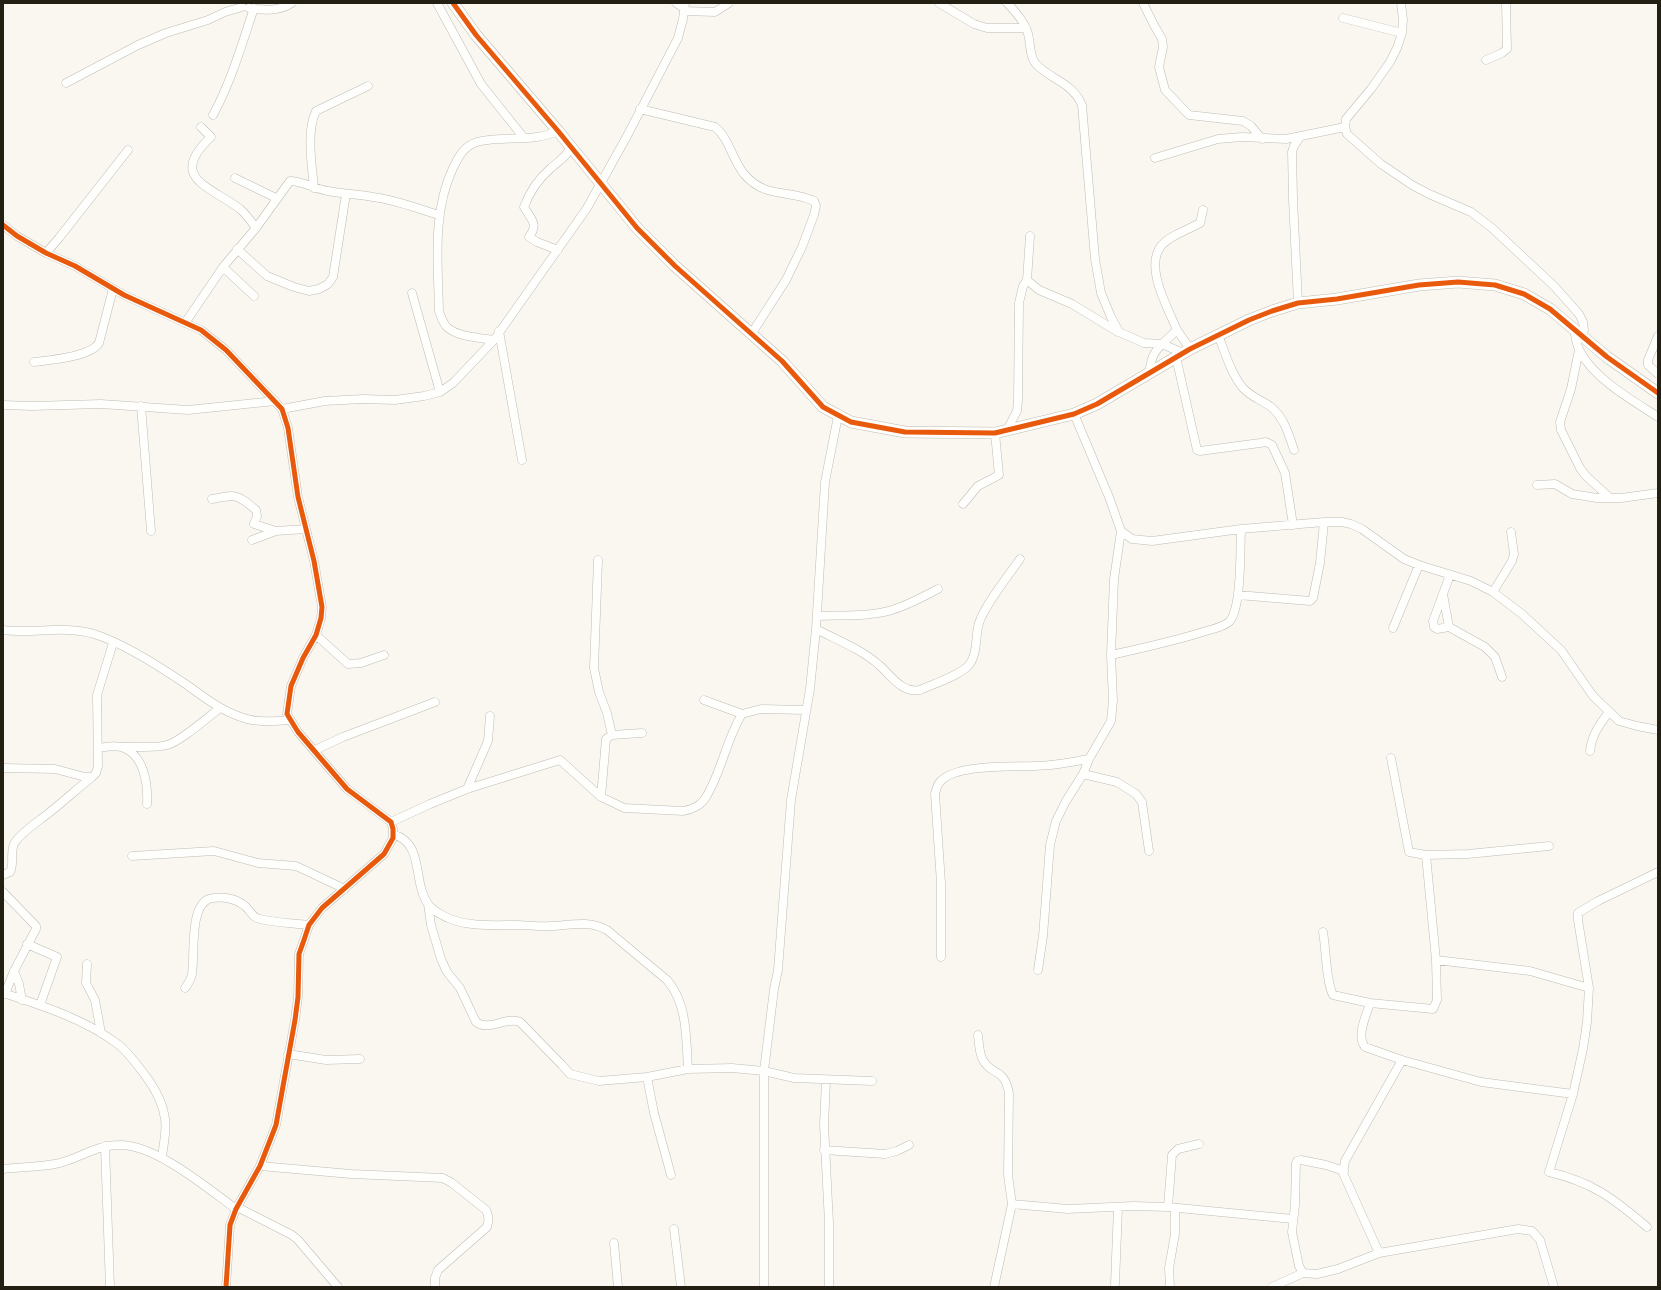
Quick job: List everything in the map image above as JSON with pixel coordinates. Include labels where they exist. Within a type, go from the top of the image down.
[{"type":"street","points":[[66,83],[166,33],[208,20],[240,5],[270,10],[279,9],[292,3]]},
{"type":"street","points":[[437,3],[481,84],[524,138]]},
{"type":"street","points":[[453,3],[476,36],[558,131],[637,228],[675,266],[782,361],[824,407],[851,422],[905,432],[995,433],[1074,414],[1097,404],[1183,353],[1218,335],[1249,320],[1298,303],[1337,299],[1419,285],[1458,282],[1496,285],[1524,294],[1550,309],[1607,357],[1658,393]]},
{"type":"street","points":[[676,3],[684,8],[715,12],[729,3]]},
{"type":"street","points":[[939,3],[974,24],[988,28],[1026,28]]},
{"type":"street","points":[[1007,3],[1015,11],[1026,28],[1032,59],[1037,65],[1072,89],[1079,97],[1082,105],[1097,273],[1101,293],[1119,332]]},
{"type":"street","points":[[1143,3],[1162,39],[1163,47],[1159,67],[1162,83],[1169,94],[1189,115],[1243,120],[1251,126],[1262,139]]},
{"type":"street","points":[[1401,3],[1403,20],[1402,33],[1390,62],[1371,89],[1346,119],[1345,127],[1347,134],[1381,164],[1429,194],[1472,212],[1518,250],[1554,286],[1579,314],[1583,322],[1584,330],[1578,333]]},
{"type":"street","points":[[1486,60],[1502,53],[1507,49],[1506,3]]},
{"type":"street","points":[[213,115],[220,102],[233,69],[254,8]]},
{"type":"street","points":[[282,409],[325,401],[363,399],[395,400],[424,396],[440,392],[453,383],[494,340],[587,208],[627,136],[678,38],[684,8]]},
{"type":"street","points":[[1343,18],[1402,33]]},
{"type":"street","points":[[314,188],[311,144],[312,129],[316,111],[368,86]]},
{"type":"street","points":[[640,109],[715,127],[722,132],[735,161],[744,174],[757,185],[773,193],[807,198],[814,201],[816,206],[814,215],[802,247],[786,280],[752,333]]},
{"type":"street","points":[[201,127],[211,137],[196,153],[193,160],[192,170],[200,183],[241,210],[256,228]]},
{"type":"street","points":[[1155,158],[1218,139],[1242,137],[1262,139],[1300,137],[1345,127]]},
{"type":"street","points":[[494,340],[455,332],[447,327],[442,320],[439,311],[438,215],[442,196],[460,154],[467,146],[477,142],[549,135],[558,131]]},
{"type":"street","points":[[1298,303],[1292,152],[1300,137]]},
{"type":"street","points":[[558,250],[537,242],[529,237],[534,231],[535,224],[524,207],[533,187],[551,168],[564,159],[571,148]]},
{"type":"street","points":[[46,253],[128,150]]},
{"type":"street","points":[[235,178],[276,198]]},
{"type":"street","points":[[185,323],[223,267],[256,228],[276,198],[290,181],[296,181],[314,188],[392,201],[438,215]]},
{"type":"street","points":[[237,249],[267,276],[294,287],[309,291],[328,284],[333,278],[346,194]]},
{"type":"street","points":[[1203,210],[1200,223],[1169,239],[1160,247],[1156,257],[1155,268],[1162,296],[1177,330],[1183,353],[1198,450],[1200,451],[1266,442],[1272,445],[1285,473],[1293,525]]},
{"type":"street","points":[[3,225],[17,236],[46,253],[74,266],[113,288],[201,330],[220,345],[282,409],[288,428],[298,497],[314,561],[322,607],[321,618],[316,635],[303,658],[291,686],[287,714],[298,732],[347,789],[391,822],[393,834],[392,842],[384,854],[322,908],[309,925],[299,954],[298,998],[282,1099],[276,1125],[260,1166],[236,1208],[230,1225],[226,1287]]},
{"type":"street","points":[[1007,430],[1017,412],[1019,303],[1023,286],[1027,280],[1030,236]]},
{"type":"street","points":[[223,267],[254,296]]},
{"type":"street","points":[[1027,280],[1039,290],[1072,304],[1119,332],[1144,343],[1162,344],[1183,353]]},
{"type":"street","points":[[34,362],[87,352],[96,348],[99,343],[113,288]]},
{"type":"street","points":[[412,293],[440,392]]},
{"type":"street","points":[[1149,374],[1151,359],[1154,352],[1177,330]]},
{"type":"street","points":[[499,331],[522,460]]},
{"type":"street","points":[[1578,333],[1579,350],[1571,389],[1560,422],[1561,430],[1580,468],[1586,476],[1610,498]]},
{"type":"street","points":[[1218,335],[1242,388],[1271,406],[1277,412],[1284,423],[1294,450]]},
{"type":"street","points":[[1658,336],[1648,360],[1648,365],[1658,374]]},
{"type":"street","points":[[1579,350],[1592,369],[1618,390],[1658,417]]},
{"type":"street","points":[[3,405],[32,406],[101,404],[188,410],[275,401]]},
{"type":"street","points":[[141,406],[151,531]]},
{"type":"street","points":[[1038,970],[1043,936],[1050,845],[1056,821],[1066,801],[1083,774],[1089,759],[1103,738],[1111,721],[1113,700],[1111,655],[1114,579],[1120,531],[1109,497],[1074,414]]},
{"type":"street","points":[[764,1287],[764,1071],[774,989],[778,970],[791,800],[805,710],[810,689],[817,616],[825,482],[838,416]]},
{"type":"street","points":[[963,504],[978,486],[999,475],[995,433]]},
{"type":"street","points":[[1537,485],[1555,484],[1572,494],[1597,498],[1635,497],[1658,493]]},
{"type":"street","points":[[212,499],[234,495],[239,497],[256,510],[257,516],[254,524],[276,531]]},
{"type":"street","points":[[1238,596],[1310,601],[1313,598],[1320,563],[1324,522]]},
{"type":"street","points":[[1120,531],[1132,539],[1152,541],[1241,529],[1324,522],[1342,522],[1352,524],[1362,529],[1404,559],[1471,581],[1493,592],[1546,634],[1561,650],[1593,696],[1619,721],[1658,730]]},
{"type":"street","points":[[252,540],[276,531],[306,529]]},
{"type":"street","points":[[1111,655],[1151,646],[1216,628],[1229,622],[1235,609],[1238,596],[1241,529]]},
{"type":"street","points":[[1493,592],[1512,561],[1514,554],[1511,532]]},
{"type":"street","points":[[816,629],[865,654],[879,664],[899,684],[908,690],[920,690],[961,671],[970,664],[974,654],[981,618],[1020,559]]},
{"type":"street","points":[[598,560],[594,668],[599,692],[607,713],[612,735]]},
{"type":"street","points":[[1392,628],[1419,565]]},
{"type":"street","points":[[1450,575],[1433,621],[1434,627],[1437,629],[1449,626],[1485,646],[1495,657],[1502,677]]},
{"type":"street","points":[[817,616],[878,613],[892,610],[907,605],[938,589]]},
{"type":"street","points":[[1443,594],[1449,626]]},
{"type":"street","points":[[3,630],[73,630],[93,634],[153,663],[220,708],[245,718],[259,721],[290,720]]},
{"type":"street","points":[[316,635],[348,664],[361,664],[384,655]]},
{"type":"street","points":[[3,875],[10,872],[12,868],[12,847],[16,842],[28,829],[96,773],[99,748],[97,720],[98,695],[113,643]]},
{"type":"street","points":[[704,700],[742,714],[761,709],[805,710]]},
{"type":"street","points":[[315,750],[343,737],[435,702]]},
{"type":"street","points":[[99,748],[120,746],[156,747],[168,745],[196,727],[220,708]]},
{"type":"street","points":[[1590,751],[1591,740],[1596,730],[1609,712]]},
{"type":"street","points":[[391,822],[467,789],[560,760],[601,797],[624,808],[683,811],[691,810],[706,798],[734,727],[742,714]]},
{"type":"street","points":[[467,789],[488,741],[490,716]]},
{"type":"street","points":[[601,797],[605,742],[612,735],[642,733]]},
{"type":"street","points":[[120,746],[134,756],[142,768],[148,790],[148,804]]},
{"type":"street","points":[[1391,758],[1409,852],[1426,856],[1468,854],[1548,846]]},
{"type":"street","points":[[940,957],[941,883],[935,794],[940,782],[963,770],[1004,766],[1036,766],[1089,759]]},
{"type":"street","points":[[3,768],[55,769],[85,777],[92,776]]},
{"type":"street","points":[[1083,774],[1117,782],[1136,794],[1142,802],[1149,851]]},
{"type":"street","points":[[393,834],[401,836],[412,848],[422,890],[428,904],[431,925],[441,959],[447,972],[460,988],[476,1022],[480,1026],[514,1020],[520,1022],[570,1074],[599,1081],[647,1077],[688,1069],[732,1068],[764,1071],[794,1078],[872,1081]]},
{"type":"street","points":[[132,856],[214,851],[223,852],[258,863],[296,866],[345,889]]},
{"type":"street","points":[[1324,932],[1328,974],[1333,995],[1370,1003],[1433,1009],[1437,1000],[1436,960],[1426,856]]},
{"type":"street","points":[[1647,1227],[1617,1201],[1586,1183],[1549,1172],[1572,1094],[1583,1049],[1589,988],[1578,913],[1598,901],[1658,872]]},
{"type":"street","points":[[3,892],[36,926],[36,931],[27,944],[4,993],[70,1017],[101,1033],[120,1046],[136,1063],[152,1086],[165,1119],[162,1158]]},
{"type":"street","points":[[185,988],[192,975],[196,919],[202,906],[208,899],[218,897],[229,898],[239,902],[258,919],[309,925]]},
{"type":"street","points":[[428,904],[436,912],[450,919],[464,922],[486,925],[549,926],[590,924],[597,925],[608,930],[668,980],[675,989],[679,998],[686,1034],[688,1069]]},
{"type":"street","points":[[27,944],[57,957],[40,1006]]},
{"type":"street","points":[[1436,960],[1530,971],[1589,988]]},
{"type":"street","points":[[87,964],[86,983],[95,1000],[101,1033]]},
{"type":"street","points":[[14,971],[19,984],[22,1000]]},
{"type":"street","points":[[1370,1003],[1361,1036],[1361,1042],[1365,1047],[1402,1060],[1481,1082],[1572,1094]]},
{"type":"street","points":[[978,1035],[983,1060],[988,1066],[1004,1077],[1008,1084],[1009,1094],[1008,1175],[1012,1204],[994,1287]]},
{"type":"street","points":[[288,1054],[326,1060],[360,1059]]},
{"type":"street","points":[[1379,1253],[1344,1171],[1345,1161],[1402,1060]]},
{"type":"street","points":[[647,1077],[654,1113],[671,1175]]},
{"type":"street","points":[[826,1080],[824,1150],[829,1223],[829,1287]]},
{"type":"street","points":[[1170,1287],[1169,1268],[1175,1234],[1172,1207],[1172,1155],[1174,1151],[1178,1149],[1199,1144]]},
{"type":"street","points":[[3,1169],[56,1164],[105,1146],[121,1145],[139,1148],[162,1158],[236,1208],[292,1235],[338,1287]]},
{"type":"street","points":[[824,1150],[886,1154],[909,1145]]},
{"type":"street","points":[[105,1146],[110,1287]]},
{"type":"street","points":[[1303,1273],[1299,1266],[1292,1232],[1297,1161],[1301,1160],[1326,1165],[1344,1171]]},
{"type":"street","points":[[260,1166],[406,1178],[443,1178],[452,1183],[486,1210],[489,1216],[489,1221],[487,1227],[438,1270],[434,1278],[435,1287]]},
{"type":"street","points":[[1012,1204],[1068,1209],[1172,1207],[1293,1219]]},
{"type":"street","points":[[1115,1284],[1118,1207]]},
{"type":"street","points":[[674,1229],[681,1287]]},
{"type":"street","points":[[1272,1287],[1303,1273],[1317,1274],[1338,1269],[1379,1253],[1518,1229],[1532,1231],[1540,1240],[1554,1287]]},
{"type":"street","points":[[614,1243],[618,1287]]},
{"type":"cycle path","points":[[453,3],[476,35],[558,131],[637,228],[675,266],[782,361],[823,407],[851,422],[905,432],[995,433],[1074,414],[1097,404],[1190,349],[1249,320],[1272,311],[1298,303],[1337,299],[1419,285],[1458,282],[1495,285],[1524,294],[1550,309],[1607,357],[1658,393]]},
{"type":"cycle path","points":[[3,225],[17,236],[46,253],[75,266],[124,295],[201,330],[226,350],[282,409],[288,428],[298,497],[314,561],[322,607],[321,618],[316,635],[303,658],[291,686],[287,714],[298,732],[347,789],[391,822],[393,829],[393,838],[384,854],[322,908],[309,925],[299,954],[298,997],[295,1020],[276,1125],[260,1166],[236,1209],[230,1225],[226,1287]]}]
